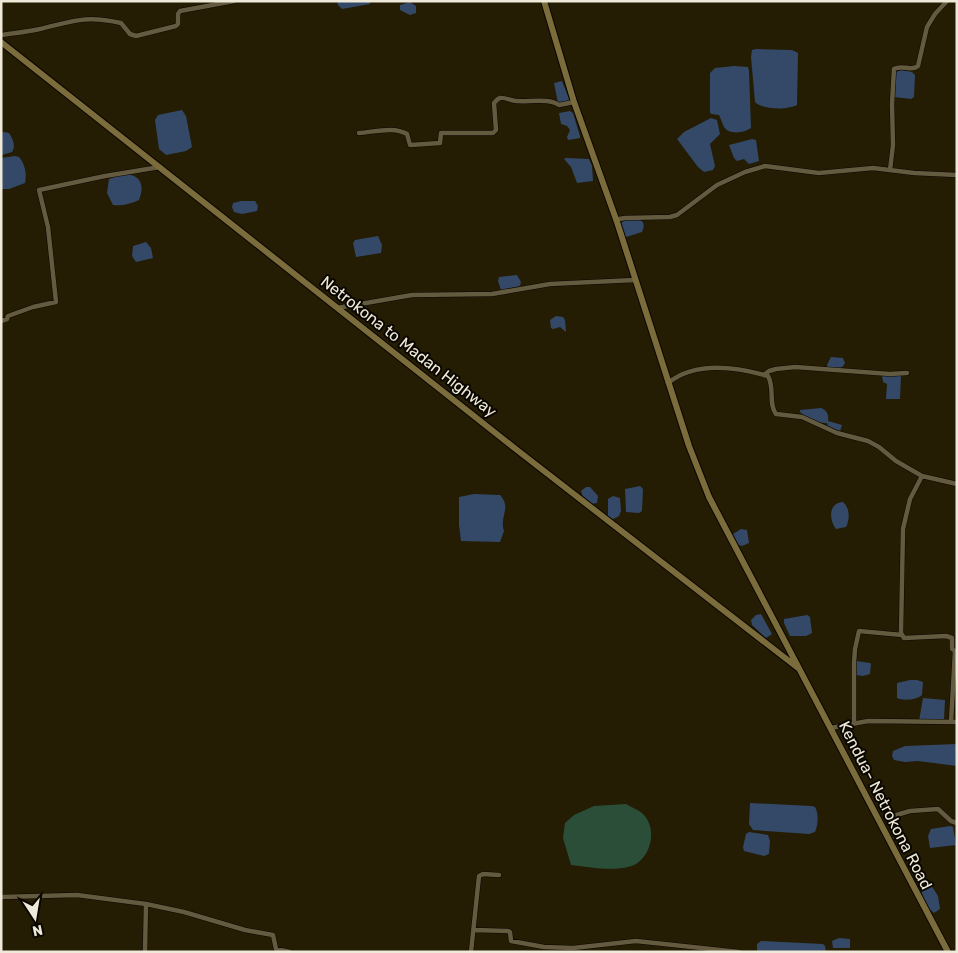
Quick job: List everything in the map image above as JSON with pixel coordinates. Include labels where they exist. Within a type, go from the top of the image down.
[{"type":"main road","name":"Kendua- Netrokona Road","points":[[544,1],[574,102],[617,222],[689,446],[709,497],[948,952]]},
{"type":"main road","name":"Netrokona to Madan Highway","points":[[1,42],[800,671]]},
{"type":"street","points":[[1,35],[92,18],[120,23],[130,34],[139,36],[176,26],[180,11],[234,1]]},
{"type":"street","points":[[890,170],[893,145],[892,104],[894,69],[898,67],[915,68],[918,66],[927,27],[935,14],[947,1]]},
{"type":"street","points":[[359,133],[383,130],[402,131],[407,134],[410,145],[440,143],[441,134],[493,133],[496,130],[494,103],[498,98],[524,102],[552,102],[559,105],[574,102]]},
{"type":"street","points":[[617,222],[619,219],[625,218],[670,217],[677,215],[717,185],[745,172],[765,166],[819,173],[873,168],[914,173],[957,175]]},
{"type":"street","points":[[1,321],[24,310],[56,302],[48,228],[39,190],[105,176],[161,167]]},
{"type":"street","points":[[337,308],[412,295],[492,294],[550,284],[635,280]]},
{"type":"street","points":[[764,375],[776,369],[795,367],[890,374],[907,373]]},
{"type":"street","points":[[668,383],[687,371],[705,368],[735,370],[768,376],[771,381],[772,405],[776,414],[802,417],[842,435],[873,443],[896,461],[922,476],[957,484]]},
{"type":"street","points":[[902,635],[903,529],[910,499],[922,476]]},
{"type":"street","points":[[854,723],[854,663],[859,631],[902,635],[904,638],[946,636],[952,638],[952,650],[955,651],[950,722]]},
{"type":"street","points":[[831,728],[868,721],[957,722]]},
{"type":"street","points":[[893,816],[910,811],[938,809],[951,821],[957,823]]},
{"type":"street","points":[[471,952],[479,876],[483,874],[499,875]]},
{"type":"street","points":[[1,897],[77,895],[146,904],[184,912],[245,930],[270,934],[274,936],[276,950],[290,952]]},
{"type":"street","points":[[145,952],[146,904]]},
{"type":"street","points":[[474,930],[508,931],[510,932],[512,942],[544,947],[573,948],[636,941],[739,952]]},
{"type":"green space","points":[[626,804],[643,814],[650,826],[651,840],[646,854],[641,860],[629,867],[621,868],[604,869],[571,865],[563,838],[565,823],[574,815],[594,806]]},
{"type":"water","points":[[337,1],[370,1],[370,4],[342,9]]},
{"type":"water","points":[[410,2],[416,6],[416,13],[410,15],[400,10],[400,5]]},
{"type":"water","points":[[752,50],[792,50],[798,53],[797,105],[787,108],[775,108],[764,107],[755,102],[751,57]]},
{"type":"water","points":[[748,67],[749,71],[751,128],[737,132],[726,130],[719,115],[711,114],[710,112],[710,73],[715,68]]},
{"type":"water","points":[[901,70],[912,72],[915,75],[914,97],[911,99],[894,97],[896,72]]},
{"type":"water","points":[[562,81],[570,101],[558,103],[554,83]]},
{"type":"water","points":[[182,110],[186,116],[192,147],[186,151],[166,155],[159,149],[155,120],[158,115]]},
{"type":"water","points":[[570,111],[573,113],[580,138],[568,140],[567,137],[570,130],[567,126],[561,124],[559,113]]},
{"type":"water","points":[[711,118],[717,120],[720,134],[710,144],[715,166],[713,170],[704,172],[677,139],[684,132]]},
{"type":"water","points":[[1,133],[9,133],[14,147],[12,152],[2,155]]},
{"type":"water","points":[[752,139],[756,140],[759,161],[749,164],[744,159],[737,161],[729,145]]},
{"type":"water","points":[[19,157],[24,166],[26,173],[25,183],[9,189],[1,189],[1,158]]},
{"type":"water","points":[[564,159],[589,159],[592,166],[593,181],[577,183],[571,167]]},
{"type":"water","points":[[123,174],[138,178],[142,190],[141,195],[139,200],[133,203],[113,205],[107,193],[109,179]]},
{"type":"water","points":[[255,201],[258,206],[257,211],[242,214],[234,212],[233,203]]},
{"type":"water","points":[[627,219],[638,219],[643,222],[642,232],[626,237],[621,230],[621,223]]},
{"type":"water","points":[[378,236],[382,245],[381,253],[356,257],[353,243],[355,240]]},
{"type":"water","points":[[146,242],[151,248],[153,258],[136,262],[132,256],[133,246]]},
{"type":"water","points":[[517,275],[521,282],[520,286],[501,290],[498,281],[499,277]]},
{"type":"water","points":[[556,316],[563,317],[565,320],[566,332],[560,327],[551,328],[550,320]]},
{"type":"water","points":[[831,357],[843,358],[844,365],[840,368],[827,369]]},
{"type":"water","points":[[882,375],[901,376],[900,399],[886,399],[887,384],[883,382]]},
{"type":"water","points":[[821,408],[827,413],[828,421],[842,425],[840,431],[828,426],[827,423],[813,420],[800,412],[800,410]]},
{"type":"water","points":[[640,486],[643,489],[642,511],[639,513],[626,512],[625,489]]},
{"type":"water","points":[[586,487],[590,487],[598,496],[597,503],[590,504],[583,497],[581,491]]},
{"type":"water","points":[[474,494],[500,495],[503,500],[505,504],[504,531],[500,542],[461,541],[459,497]]},
{"type":"water","points":[[613,496],[620,498],[621,511],[619,516],[613,519],[608,517],[608,499]]},
{"type":"water","points":[[843,502],[848,510],[848,521],[846,527],[836,529],[832,521],[831,512],[835,505]]},
{"type":"water","points":[[741,529],[747,530],[749,543],[742,546],[736,544],[733,534]]},
{"type":"water","points":[[761,614],[772,634],[766,638],[752,625],[751,620],[756,615]]},
{"type":"water","points":[[807,615],[810,617],[812,633],[806,636],[790,636],[784,619]]},
{"type":"water","points":[[856,661],[870,663],[870,674],[856,675]]},
{"type":"water","points":[[910,680],[923,682],[922,695],[910,699],[897,698],[897,683]]},
{"type":"water","points":[[923,698],[945,700],[944,719],[919,721]]},
{"type":"water","points":[[957,744],[957,766],[918,761],[905,762],[894,760],[892,756],[893,751],[905,746]]},
{"type":"water","points":[[750,803],[815,807],[818,820],[815,832],[809,834],[753,830],[749,824]]},
{"type":"water","points":[[953,827],[956,845],[930,848],[928,836],[931,829]]},
{"type":"water","points":[[749,832],[768,835],[770,841],[769,854],[764,856],[744,851],[746,834]]},
{"type":"water","points":[[931,885],[938,896],[940,909],[934,913],[925,902],[921,889]]},
{"type":"water","points":[[839,938],[850,939],[850,948],[833,948],[832,941]]},
{"type":"water","points":[[761,941],[823,944],[826,952],[757,952],[757,944]]}]
